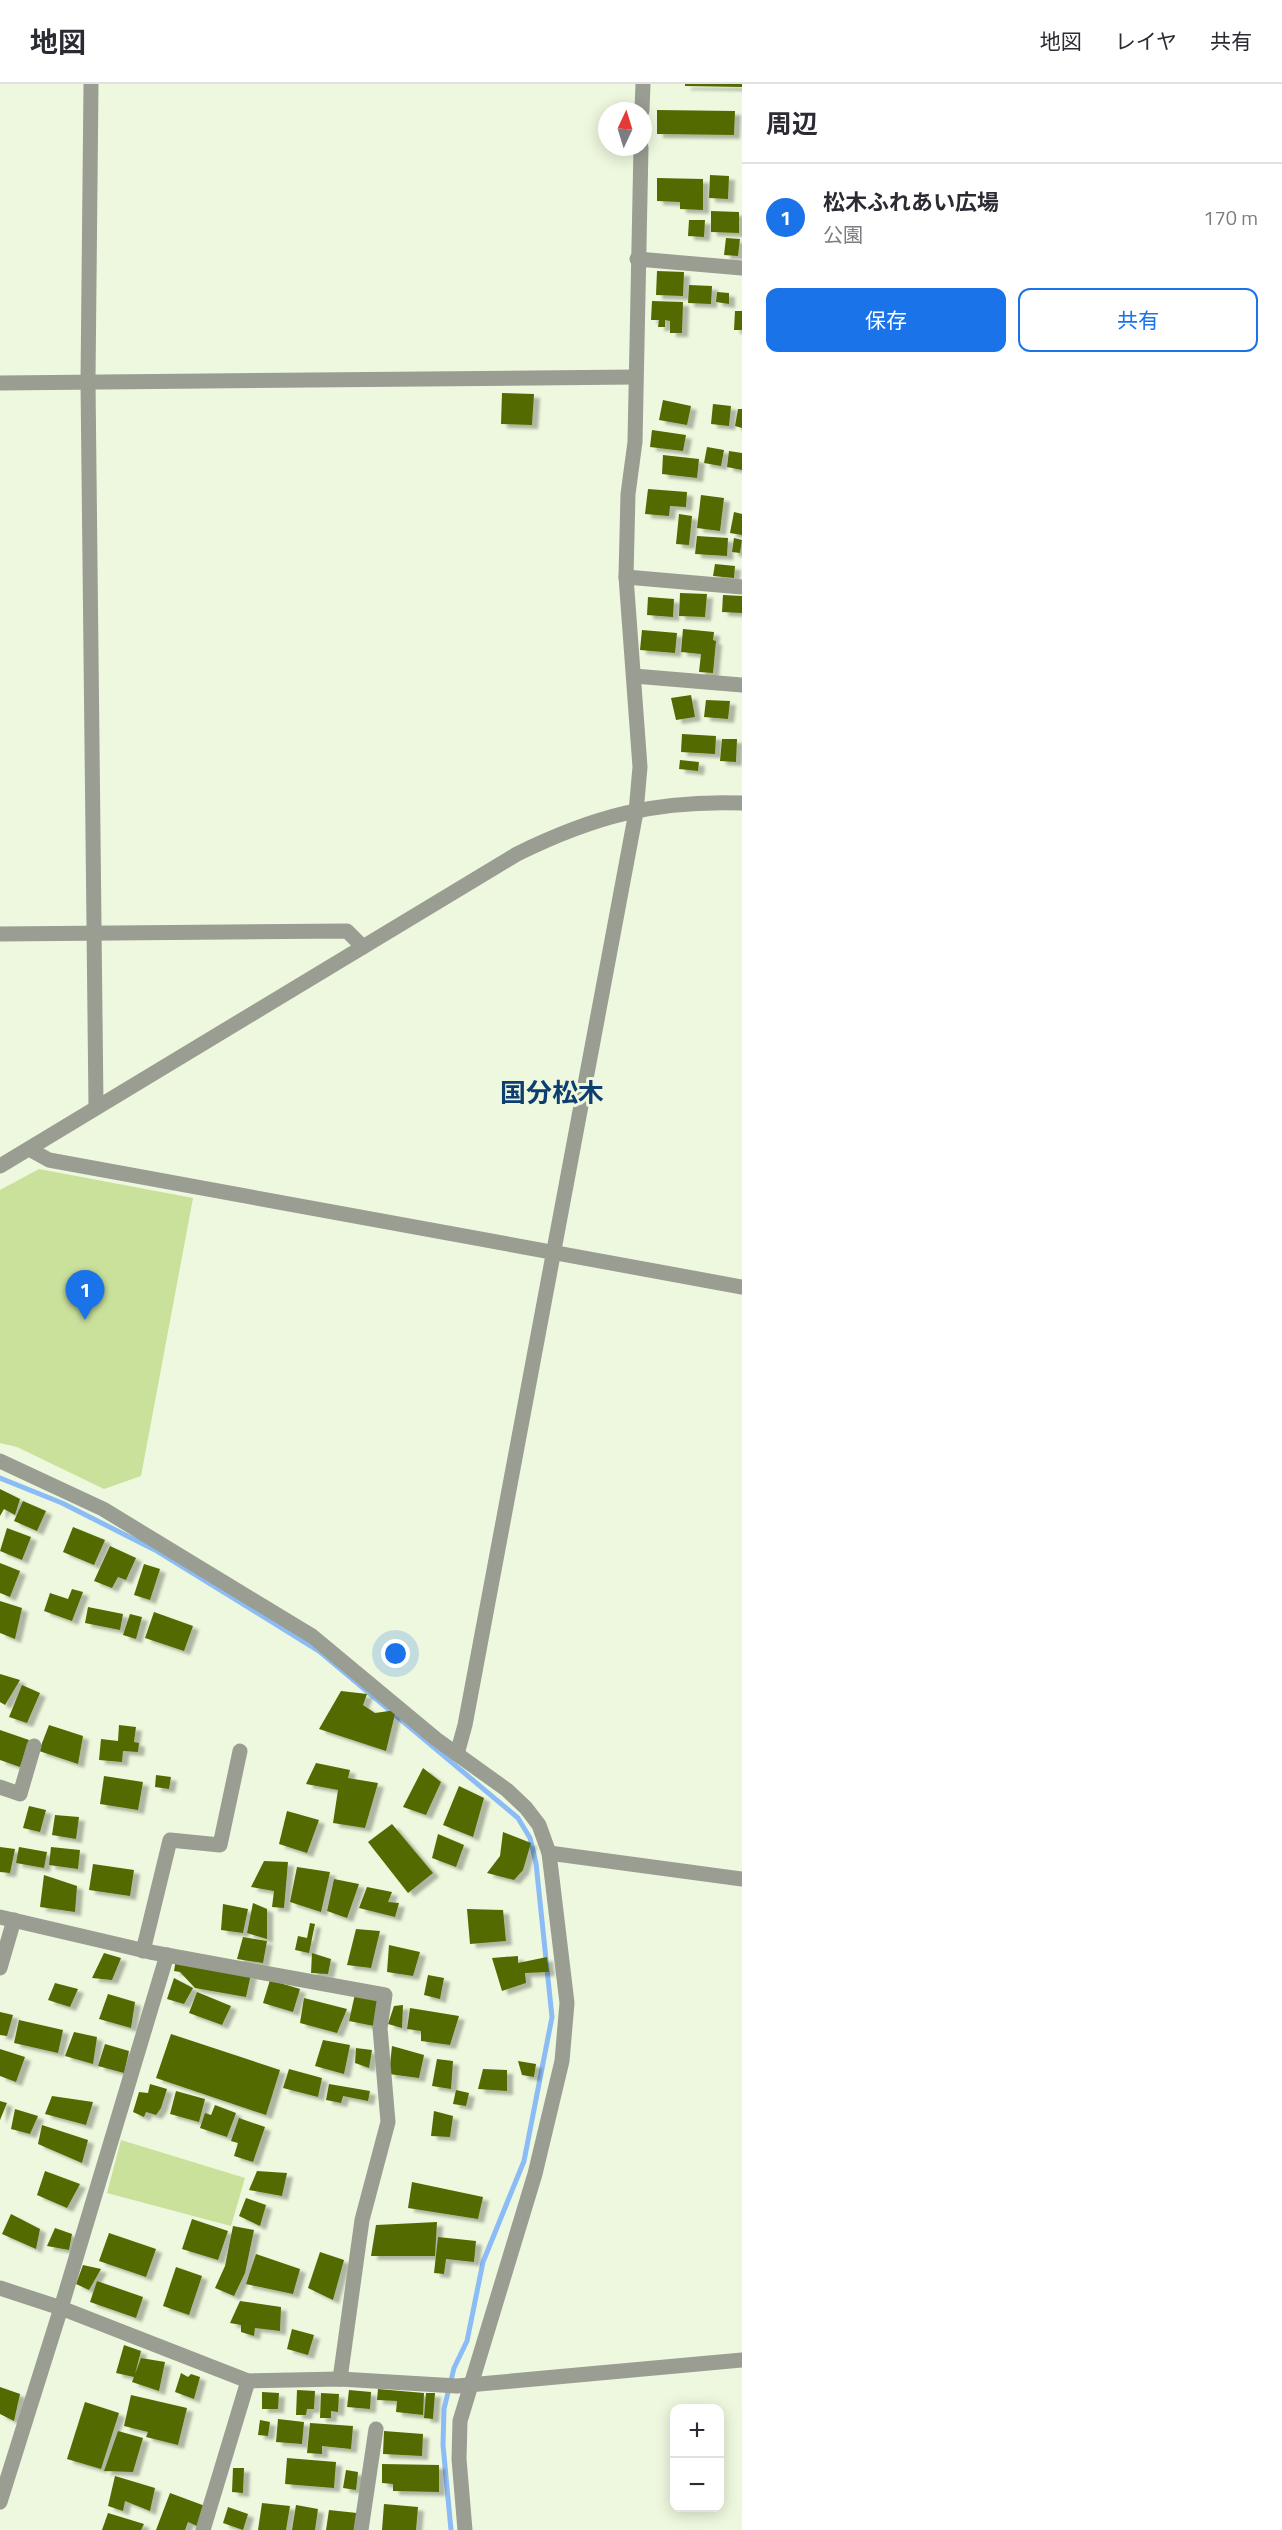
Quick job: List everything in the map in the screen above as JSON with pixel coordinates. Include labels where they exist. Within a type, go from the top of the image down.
[{"type":"street","points":[[91,84],[88,381],[96,1107]]},
{"type":"street","points":[[642,102],[643,84]]},
{"type":"street","points":[[457,1754],[465,1725],[636,812],[640,767],[626,577],[628,494],[635,442],[641,156]]},
{"type":"street","points":[[637,259],[742,268]]},
{"type":"street","points":[[0,382],[635,377]]},
{"type":"street","points":[[626,577],[742,587]]},
{"type":"street","points":[[634,676],[742,685]]},
{"type":"street","points":[[0,1166],[517,854],[559,833],[596,820],[664,804],[742,802]]},
{"type":"street","points":[[0,934],[347,931],[363,947]]},
{"type":"street","points":[[29,1149],[49,1160],[742,1287]]},
{"type":"street","points":[[0,1461],[104,1509],[312,1636],[457,1754],[507,1790],[526,1808],[538,1825],[549,1852],[567,2003],[562,2061],[535,2174],[464,2385],[459,2459],[465,2530]]},
{"type":"street","points":[[0,1787],[20,1794],[34,1746]]},
{"type":"street","points":[[143,1951],[170,1840],[220,1845],[240,1751]]},
{"type":"street","points":[[549,1852],[742,1879]]},
{"type":"street","points":[[0,1968],[7,1918],[143,1951],[385,1995],[380,2028],[388,2122],[362,2220],[340,2379]]},
{"type":"street","points":[[0,2502],[62,2308],[167,1955]]},
{"type":"street","points":[[0,2288],[62,2308],[248,2381],[340,2379],[464,2385],[742,2360]]},
{"type":"street","points":[[203,2530],[248,2381]]},
{"type":"street","points":[[361,2530],[376,2429]]},
{"type":"green space","points":[[39,1169],[193,1198],[141,1476],[104,1489],[17,1447],[0,1443],[0,1190]]},
{"type":"green space","points":[[121,2140],[245,2178],[231,2226],[107,2193]]},
{"type":"building","points":[[685,84],[742,84],[742,87],[685,86]]},
{"type":"building","points":[[657,110],[735,111],[734,135],[657,134]]},
{"type":"building","points":[[710,175],[729,176],[728,199],[709,198]]},
{"type":"building","points":[[657,178],[703,179],[703,210],[680,209],[680,202],[657,201]]},
{"type":"building","points":[[711,211],[739,212],[739,233],[711,232]]},
{"type":"building","points":[[689,220],[705,220],[704,237],[688,236]]},
{"type":"building","points":[[726,238],[740,239],[738,256],[724,255]]},
{"type":"building","points":[[657,271],[684,272],[683,296],[656,295]]},
{"type":"building","points":[[689,285],[712,286],[711,304],[688,303]]},
{"type":"building","points":[[717,292],[729,293],[729,304],[716,302]]},
{"type":"building","points":[[652,301],[683,302],[682,333],[670,333],[670,321],[665,320],[665,327],[658,327],[659,320],[651,320]]},
{"type":"building","points":[[735,311],[742,311],[742,330],[734,330]]},
{"type":"building","points":[[502,393],[534,394],[532,425],[501,424]]},
{"type":"building","points":[[663,400],[691,406],[687,425],[659,420]]},
{"type":"building","points":[[713,404],[731,406],[729,426],[711,424]]},
{"type":"building","points":[[738,409],[742,409],[742,428],[735,426]]},
{"type":"building","points":[[652,430],[686,435],[683,451],[650,447]]},
{"type":"building","points":[[707,447],[724,450],[721,466],[704,463]]},
{"type":"building","points":[[729,451],[742,453],[742,470],[727,467]]},
{"type":"building","points":[[663,455],[699,459],[697,478],[662,474]]},
{"type":"building","points":[[648,489],[687,492],[686,507],[670,506],[669,516],[645,514]]},
{"type":"building","points":[[701,495],[724,498],[720,531],[697,528]]},
{"type":"building","points":[[734,512],[742,514],[742,535],[730,533]]},
{"type":"building","points":[[679,514],[692,516],[689,545],[676,544]]},
{"type":"building","points":[[697,536],[728,538],[727,556],[695,554]]},
{"type":"building","points":[[734,538],[742,540],[740,553],[732,552]]},
{"type":"building","points":[[715,564],[735,566],[734,578],[713,576]]},
{"type":"building","points":[[680,593],[707,594],[705,617],[679,616]]},
{"type":"building","points":[[723,595],[742,596],[742,613],[722,612]]},
{"type":"building","points":[[648,597],[674,599],[673,617],[647,615]]},
{"type":"building","points":[[683,629],[714,632],[713,640],[716,641],[713,673],[699,672],[701,654],[681,652]]},
{"type":"building","points":[[642,630],[677,633],[675,653],[640,650]]},
{"type":"building","points":[[691,695],[695,717],[676,720],[671,698]]},
{"type":"building","points":[[706,700],[730,701],[728,719],[704,717]]},
{"type":"building","points":[[682,734],[716,736],[715,754],[681,752]]},
{"type":"building","points":[[722,739],[737,739],[736,762],[720,761]]},
{"type":"building","points":[[680,760],[699,762],[698,771],[679,769]]},
{"type":"building","points":[[0,1489],[20,1499],[15,1515],[4,1509],[0,1516]]},
{"type":"building","points":[[23,1501],[46,1511],[37,1531],[14,1521]]},
{"type":"building","points":[[73,1527],[105,1540],[94,1565],[63,1552]]},
{"type":"building","points":[[7,1528],[31,1537],[22,1560],[0,1551]]},
{"type":"building","points":[[110,1546],[136,1558],[126,1580],[118,1577],[112,1588],[94,1581]]},
{"type":"building","points":[[0,1563],[20,1571],[10,1597],[0,1593]]},
{"type":"building","points":[[144,1564],[160,1569],[150,1600],[134,1595]]},
{"type":"building","points":[[72,1589],[83,1592],[72,1621],[44,1611],[50,1593],[68,1599]]},
{"type":"building","points":[[0,1601],[22,1608],[15,1639],[0,1633]]},
{"type":"building","points":[[88,1607],[123,1614],[120,1630],[85,1623]]},
{"type":"building","points":[[154,1612],[193,1626],[184,1651],[145,1638]]},
{"type":"building","points":[[130,1614],[142,1617],[136,1639],[123,1635]]},
{"type":"building","points":[[0,1674],[20,1680],[5,1705],[0,1702]]},
{"type":"building","points":[[22,1685],[40,1693],[27,1723],[9,1717]]},
{"type":"building","points":[[341,1691],[367,1694],[363,1705],[375,1713],[396,1710],[386,1751],[319,1729]]},
{"type":"building","points":[[49,1725],[83,1736],[78,1764],[39,1751]]},
{"type":"building","points":[[119,1725],[136,1727],[134,1742],[139,1743],[138,1752],[123,1751],[122,1762],[99,1760],[101,1739],[118,1741]]},
{"type":"building","points":[[0,1730],[29,1740],[20,1767],[0,1760]]},
{"type":"building","points":[[316,1763],[350,1770],[348,1778],[378,1783],[365,1828],[333,1823],[338,1790],[306,1784]]},
{"type":"building","points":[[423,1768],[441,1782],[426,1815],[403,1807]]},
{"type":"building","points":[[156,1775],[171,1777],[169,1789],[155,1787]]},
{"type":"building","points":[[104,1776],[143,1782],[138,1810],[100,1804]]},
{"type":"building","points":[[459,1786],[484,1798],[473,1837],[443,1825]]},
{"type":"building","points":[[29,1806],[46,1810],[40,1832],[23,1828]]},
{"type":"building","points":[[287,1811],[319,1820],[307,1853],[279,1844]]},
{"type":"building","points":[[55,1815],[79,1817],[76,1839],[52,1835]]},
{"type":"building","points":[[392,1824],[433,1873],[408,1893],[368,1842]]},
{"type":"building","points":[[503,1832],[531,1843],[523,1870],[514,1880],[487,1873],[500,1856]]},
{"type":"building","points":[[438,1834],[464,1845],[456,1867],[432,1858]]},
{"type":"building","points":[[0,1847],[15,1849],[10,1873],[0,1872]]},
{"type":"building","points":[[19,1847],[47,1852],[44,1868],[16,1863]]},
{"type":"building","points":[[51,1847],[80,1850],[78,1869],[49,1865]]},
{"type":"building","points":[[264,1861],[288,1862],[284,1908],[272,1907],[274,1891],[251,1887]]},
{"type":"building","points":[[93,1864],[134,1870],[130,1896],[89,1890]]},
{"type":"building","points":[[297,1867],[330,1872],[321,1912],[290,1902]]},
{"type":"building","points":[[44,1875],[77,1886],[75,1912],[40,1907]]},
{"type":"building","points":[[334,1879],[359,1884],[347,1918],[327,1911]]},
{"type":"building","points":[[367,1887],[392,1892],[388,1902],[399,1903],[395,1917],[359,1908]]},
{"type":"building","points":[[253,1903],[267,1909],[267,1939],[247,1933]]},
{"type":"building","points":[[223,1904],[248,1909],[243,1933],[221,1930]]},
{"type":"building","points":[[467,1909],[503,1910],[506,1941],[470,1944]]},
{"type":"building","points":[[310,1923],[315,1924],[309,1953],[295,1950],[298,1936],[307,1938]]},
{"type":"building","points":[[356,1929],[380,1931],[371,1968],[347,1965]]},
{"type":"building","points":[[243,1937],[267,1941],[263,1963],[237,1959]]},
{"type":"building","points":[[389,1945],[420,1952],[413,1976],[387,1972]]},
{"type":"building","points":[[104,1953],[121,1958],[112,1980],[92,1978]]},
{"type":"building","points":[[312,1953],[331,1959],[328,1974],[311,1973]]},
{"type":"building","points":[[518,1956],[518,1963],[547,1957],[549,1972],[525,1973],[526,1983],[502,1991],[492,1958]]},
{"type":"building","points":[[176,1959],[251,1974],[246,1997],[195,1988],[180,1972],[174,1971]]},
{"type":"building","points":[[428,1975],[444,1978],[440,1999],[424,1995]]},
{"type":"building","points":[[174,1978],[193,1988],[184,2004],[167,1999]]},
{"type":"building","points":[[270,1980],[300,1989],[293,2012],[263,2003]]},
{"type":"building","points":[[55,1983],[78,1989],[70,2007],[48,2000]]},
{"type":"building","points":[[197,1992],[231,2006],[222,2025],[189,2013]]},
{"type":"building","points":[[108,1994],[135,2002],[131,2028],[99,2019]]},
{"type":"building","points":[[355,1994],[380,1999],[374,2026],[349,2021]]},
{"type":"building","points":[[304,1998],[347,2009],[337,2033],[300,2023]]},
{"type":"building","points":[[403,2005],[402,2028],[388,2024],[394,2006]]},
{"type":"building","points":[[410,2008],[459,2016],[450,2045],[421,2041],[421,2031],[407,2029]]},
{"type":"building","points":[[0,2012],[13,2015],[7,2036],[0,2035]]},
{"type":"building","points":[[19,2020],[63,2030],[58,2053],[14,2043]]},
{"type":"building","points":[[74,2032],[97,2037],[93,2064],[65,2056]]},
{"type":"building","points":[[171,2034],[280,2070],[266,2115],[156,2078]]},
{"type":"building","points":[[323,2040],[350,2045],[344,2074],[315,2066]]},
{"type":"building","points":[[105,2044],[129,2051],[124,2073],[98,2066]]},
{"type":"building","points":[[392,2046],[424,2055],[419,2078],[389,2074]]},
{"type":"building","points":[[356,2048],[372,2050],[369,2068],[355,2063]]},
{"type":"building","points":[[0,2049],[25,2057],[16,2082],[0,2076]]},
{"type":"building","points":[[437,2059],[453,2061],[451,2089],[432,2086]]},
{"type":"building","points":[[518,2061],[536,2064],[534,2077],[522,2075]]},
{"type":"building","points":[[289,2069],[322,2078],[318,2097],[283,2088]]},
{"type":"building","points":[[483,2069],[507,2070],[507,2091],[478,2089]]},
{"type":"building","points":[[150,2084],[167,2089],[161,2108],[156,2115],[146,2112],[144,2117],[133,2112],[139,2092],[148,2093]]},
{"type":"building","points":[[329,2084],[370,2091],[368,2101],[343,2096],[341,2103],[326,2100]]},
{"type":"building","points":[[456,2090],[469,2093],[466,2106],[453,2104]]},
{"type":"building","points":[[176,2091],[205,2099],[199,2122],[170,2114]]},
{"type":"building","points":[[52,2096],[93,2102],[86,2125],[45,2114]]},
{"type":"building","points":[[0,2101],[7,2103],[0,2120]]},
{"type":"building","points":[[215,2105],[236,2113],[227,2137],[200,2128],[205,2113],[211,2115]]},
{"type":"building","points":[[15,2109],[38,2116],[30,2134],[11,2129]]},
{"type":"building","points":[[434,2111],[453,2116],[450,2137],[431,2136]]},
{"type":"building","points":[[239,2118],[265,2127],[253,2162],[234,2156],[238,2143],[231,2141]]},
{"type":"building","points":[[42,2125],[88,2140],[82,2163],[38,2144]]},
{"type":"building","points":[[45,2171],[80,2184],[67,2208],[37,2195]]},
{"type":"building","points":[[257,2171],[287,2173],[282,2196],[249,2190]]},
{"type":"building","points":[[412,2182],[483,2197],[478,2219],[408,2208]]},
{"type":"building","points":[[246,2198],[266,2205],[260,2226],[239,2216]]},
{"type":"building","points":[[11,2214],[40,2229],[36,2249],[2,2234]]},
{"type":"building","points":[[192,2219],[228,2231],[218,2260],[182,2249]]},
{"type":"building","points":[[437,2222],[435,2256],[371,2256],[376,2225]]},
{"type":"building","points":[[233,2226],[254,2230],[245,2273],[234,2296],[215,2288],[225,2266]]},
{"type":"building","points":[[55,2228],[72,2234],[69,2250],[47,2246]]},
{"type":"building","points":[[109,2233],[156,2249],[146,2277],[99,2261]]},
{"type":"building","points":[[438,2237],[476,2241],[474,2262],[446,2259],[444,2274],[434,2273]]},
{"type":"building","points":[[320,2252],[344,2260],[333,2300],[308,2288]]},
{"type":"building","points":[[256,2254],[300,2269],[293,2294],[246,2284]]},
{"type":"building","points":[[83,2265],[101,2269],[89,2290],[76,2284]]},
{"type":"building","points":[[176,2267],[202,2276],[189,2315],[163,2306]]},
{"type":"building","points":[[97,2281],[143,2297],[136,2318],[90,2302]]},
{"type":"building","points":[[240,2301],[281,2307],[280,2331],[255,2328],[254,2336],[241,2332],[241,2325],[230,2323]]},
{"type":"building","points":[[292,2329],[314,2335],[308,2355],[287,2349]]},
{"type":"building","points":[[124,2345],[141,2351],[135,2374],[141,2358],[165,2362],[159,2391],[132,2382],[134,2377],[116,2373]]},
{"type":"building","points":[[181,2373],[188,2377],[191,2374],[200,2377],[194,2399],[175,2392]]},
{"type":"building","points":[[0,2387],[20,2394],[14,2421],[0,2414]]},
{"type":"building","points":[[378,2389],[424,2393],[423,2415],[396,2412],[397,2401],[377,2400]]},
{"type":"building","points":[[297,2390],[315,2391],[314,2409],[307,2409],[306,2415],[296,2415]]},
{"type":"building","points":[[349,2390],[371,2392],[370,2409],[347,2407]]},
{"type":"building","points":[[262,2392],[279,2393],[278,2409],[262,2409]]},
{"type":"building","points":[[321,2393],[339,2394],[338,2412],[331,2411],[331,2418],[320,2418]]},
{"type":"building","points":[[426,2393],[435,2393],[433,2419],[424,2418]]},
{"type":"building","points":[[131,2395],[187,2408],[178,2445],[146,2437],[148,2432],[124,2426]]},
{"type":"building","points":[[85,2402],[119,2413],[101,2469],[67,2459]]},
{"type":"building","points":[[278,2419],[304,2422],[302,2444],[276,2442]]},
{"type":"building","points":[[260,2420],[270,2422],[268,2436],[258,2435]]},
{"type":"building","points":[[310,2423],[353,2426],[351,2449],[322,2446],[322,2454],[307,2453]]},
{"type":"building","points":[[118,2431],[143,2438],[133,2472],[104,2471]]},
{"type":"building","points":[[384,2431],[423,2434],[422,2456],[383,2454]]},
{"type":"building","points":[[287,2458],[336,2462],[334,2488],[285,2484]]},
{"type":"building","points":[[382,2464],[439,2465],[439,2492],[393,2491],[393,2484],[382,2483]]},
{"type":"building","points":[[233,2468],[244,2468],[243,2493],[232,2492]]},
{"type":"building","points":[[346,2470],[358,2472],[356,2490],[343,2488]]},
{"type":"building","points":[[115,2476],[155,2488],[150,2511],[125,2501],[123,2511],[108,2506]]},
{"type":"building","points":[[170,2493],[205,2506],[197,2526],[188,2522],[185,2530],[156,2530]]},
{"type":"building","points":[[262,2503],[290,2506],[286,2530],[258,2530]]},
{"type":"building","points":[[384,2504],[418,2507],[416,2530],[382,2530]]},
{"type":"building","points":[[296,2505],[318,2509],[315,2530],[292,2530]]},
{"type":"building","points":[[228,2507],[248,2514],[243,2530],[223,2523]]},
{"type":"building","points":[[329,2510],[357,2513],[354,2530],[326,2530]]},
{"type":"building","points":[[108,2513],[144,2524],[141,2530],[102,2530]]},
{"type":"waterway","points":[[0,1478],[62,1503],[157,1551],[319,1651],[518,1818],[530,1838],[536,1863],[552,2017],[524,2161],[483,2262],[467,2341],[454,2368],[444,2409],[443,2445],[451,2530]]},
{"type":"place","name":"松木ふれあい広場","points":[[85,1320]]},
{"type":"district","name":"国分松木","points":[[552,1093]]}]
